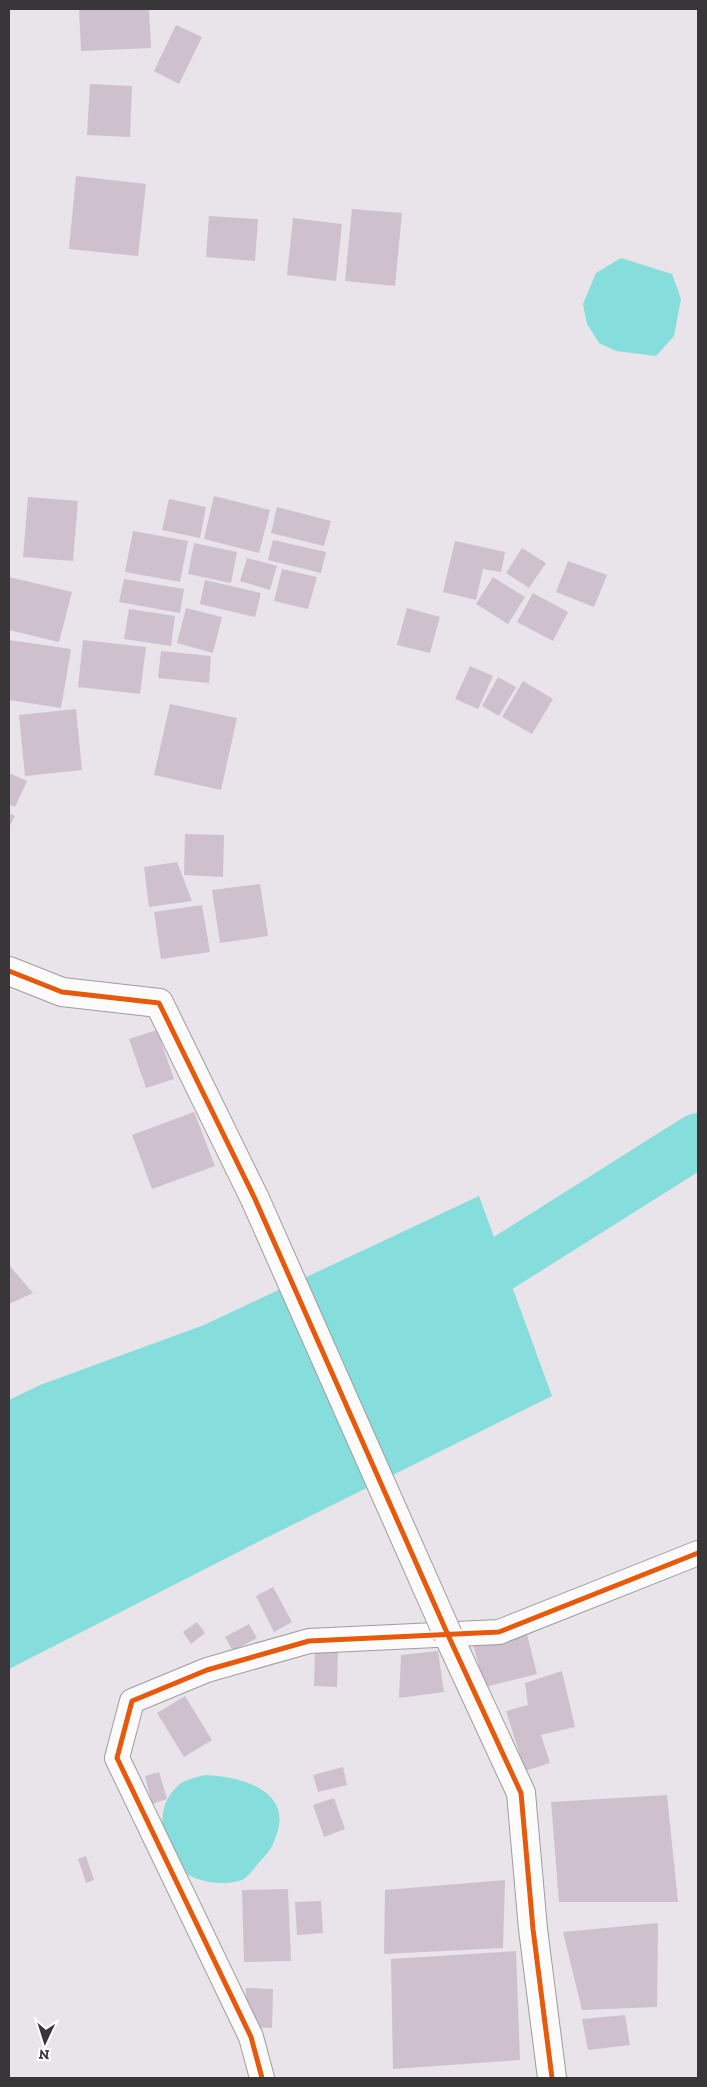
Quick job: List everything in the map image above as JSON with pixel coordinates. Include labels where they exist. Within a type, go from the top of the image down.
[{"type":"street","points":[[9,971],[62,992],[159,1003],[255,1199],[448,1635],[522,1793],[533,1929],[552,2078]]},
{"type":"street","points":[[262,2078],[251,2037],[117,1758],[132,1701],[207,1670],[308,1641],[499,1632],[698,1553]]},
{"type":"water","points":[[621,258],[672,274],[681,299],[674,336],[656,356],[616,351],[599,343],[587,324],[583,304],[596,273]]},
{"type":"water","points":[[479,1196],[552,1396],[260,1541],[9,1669],[9,1400],[40,1385],[204,1325]]},
{"type":"water","points":[[205,1775],[233,1778],[247,1783],[260,1789],[270,1797],[277,1807],[280,1820],[272,1845],[268,1853],[242,1880],[221,1883],[210,1882],[188,1875],[171,1862],[164,1851],[163,1815],[169,1796],[183,1782]]},
{"type":"building","points":[[79,9],[149,9],[151,48],[81,51]]},
{"type":"building","points":[[176,25],[202,37],[179,84],[154,71]]},
{"type":"building","points":[[90,84],[132,86],[130,137],[87,135]]},
{"type":"building","points":[[76,176],[146,184],[138,256],[69,249]]},
{"type":"building","points":[[352,209],[402,213],[395,286],[345,281]]},
{"type":"building","points":[[209,216],[258,219],[255,261],[206,257]]},
{"type":"building","points":[[293,218],[342,224],[336,281],[287,275]]},
{"type":"building","points":[[214,496],[270,510],[259,553],[204,539]]},
{"type":"building","points":[[28,497],[78,501],[73,561],[23,557]]},
{"type":"building","points":[[169,499],[206,507],[200,538],[162,530]]},
{"type":"building","points":[[277,507],[331,521],[324,546],[271,533]]},
{"type":"building","points":[[133,531],[188,541],[180,582],[125,572]]},
{"type":"building","points":[[273,540],[326,552],[321,573],[268,560]]},
{"type":"building","points":[[455,541],[505,552],[501,572],[483,569],[476,600],[443,592]]},
{"type":"building","points":[[194,543],[237,552],[231,583],[188,574]]},
{"type":"building","points":[[522,548],[546,563],[529,588],[506,573]]},
{"type":"building","points":[[247,558],[277,566],[270,590],[240,581]]},
{"type":"building","points":[[568,561],[607,575],[594,607],[556,592]]},
{"type":"building","points":[[282,569],[317,577],[308,609],[274,601]]},
{"type":"building","points":[[9,577],[72,592],[59,642],[9,630]]},
{"type":"building","points":[[493,577],[525,597],[508,624],[476,604]]},
{"type":"building","points":[[124,579],[184,589],[180,613],[119,602]]},
{"type":"building","points":[[205,580],[261,593],[255,617],[200,604]]},
{"type":"building","points":[[533,593],[568,612],[553,641],[517,622]]},
{"type":"building","points":[[186,608],[222,617],[213,653],[177,643]]},
{"type":"building","points":[[407,608],[440,617],[430,653],[397,645]]},
{"type":"building","points":[[129,609],[175,616],[171,646],[124,639]]},
{"type":"building","points":[[9,640],[71,649],[61,708],[9,700]]},
{"type":"building","points":[[83,640],[146,647],[140,694],[78,687]]},
{"type":"building","points":[[161,651],[211,656],[209,683],[158,678]]},
{"type":"building","points":[[470,666],[493,676],[478,709],[455,699]]},
{"type":"building","points":[[498,677],[516,687],[499,716],[482,706]]},
{"type":"building","points":[[523,681],[553,699],[532,734],[502,717]]},
{"type":"building","points":[[170,704],[237,718],[221,790],[154,775]]},
{"type":"building","points":[[76,709],[82,770],[25,776],[19,715]]},
{"type":"building","points":[[9,773],[27,781],[15,807],[9,804]]},
{"type":"building","points":[[9,813],[15,816],[9,827]]},
{"type":"building","points":[[185,834],[224,835],[223,877],[184,875]]},
{"type":"building","points":[[177,862],[192,901],[149,907],[144,867]]},
{"type":"building","points":[[260,884],[268,936],[220,943],[212,890]]},
{"type":"building","points":[[202,905],[210,952],[161,959],[154,912]]},
{"type":"building","points":[[157,1030],[174,1079],[146,1088],[129,1039]]},
{"type":"building","points":[[194,1112],[215,1166],[152,1189],[132,1135]]},
{"type":"building","points":[[9,1265],[33,1293],[9,1304]]},
{"type":"building","points":[[273,1587],[292,1622],[274,1632],[256,1596]]},
{"type":"building","points":[[197,1622],[205,1633],[191,1644],[183,1632]]},
{"type":"building","points":[[249,1624],[257,1638],[233,1651],[225,1637]]},
{"type":"building","points":[[526,1630],[537,1674],[485,1687],[473,1645]]},
{"type":"building","points":[[315,1649],[338,1651],[337,1687],[314,1686]]},
{"type":"building","points":[[438,1651],[444,1692],[399,1698],[401,1655]]},
{"type":"building","points":[[562,1671],[575,1727],[541,1735],[550,1763],[525,1771],[506,1711],[528,1705],[525,1683]]},
{"type":"building","points":[[185,1696],[212,1740],[184,1757],[157,1713]]},
{"type":"building","points":[[343,1767],[347,1785],[318,1792],[313,1775]]},
{"type":"building","points":[[159,1772],[167,1799],[152,1804],[145,1776]]},
{"type":"building","points":[[667,1795],[678,1902],[559,1902],[551,1802]]},
{"type":"building","points":[[334,1798],[345,1829],[324,1837],[313,1805]]},
{"type":"building","points":[[86,1856],[94,1880],[86,1883],[78,1859]]},
{"type":"building","points":[[505,1880],[503,1948],[384,1954],[385,1890]]},
{"type":"building","points":[[288,1889],[291,1961],[244,1962],[242,1890]]},
{"type":"building","points":[[321,1901],[323,1933],[297,1935],[295,1902]]},
{"type":"building","points":[[658,1923],[657,2007],[582,2010],[563,1932]]},
{"type":"building","points":[[516,1951],[520,2060],[393,2069],[391,1959]]},
{"type":"building","points":[[246,1988],[273,1989],[272,2028],[245,2027]]},
{"type":"building","points":[[625,2015],[630,2045],[588,2050],[582,2019]]},
{"type":"waterway","points":[[439,1301],[503,1263],[698,1140]]},
{"type":"cycle path","points":[[9,971],[62,992],[159,1003],[255,1199],[448,1635],[521,1793],[533,1929],[552,2078]]},
{"type":"cycle path","points":[[262,2078],[251,2037],[117,1758],[132,1701],[207,1670],[309,1641],[499,1632],[698,1553]]}]
